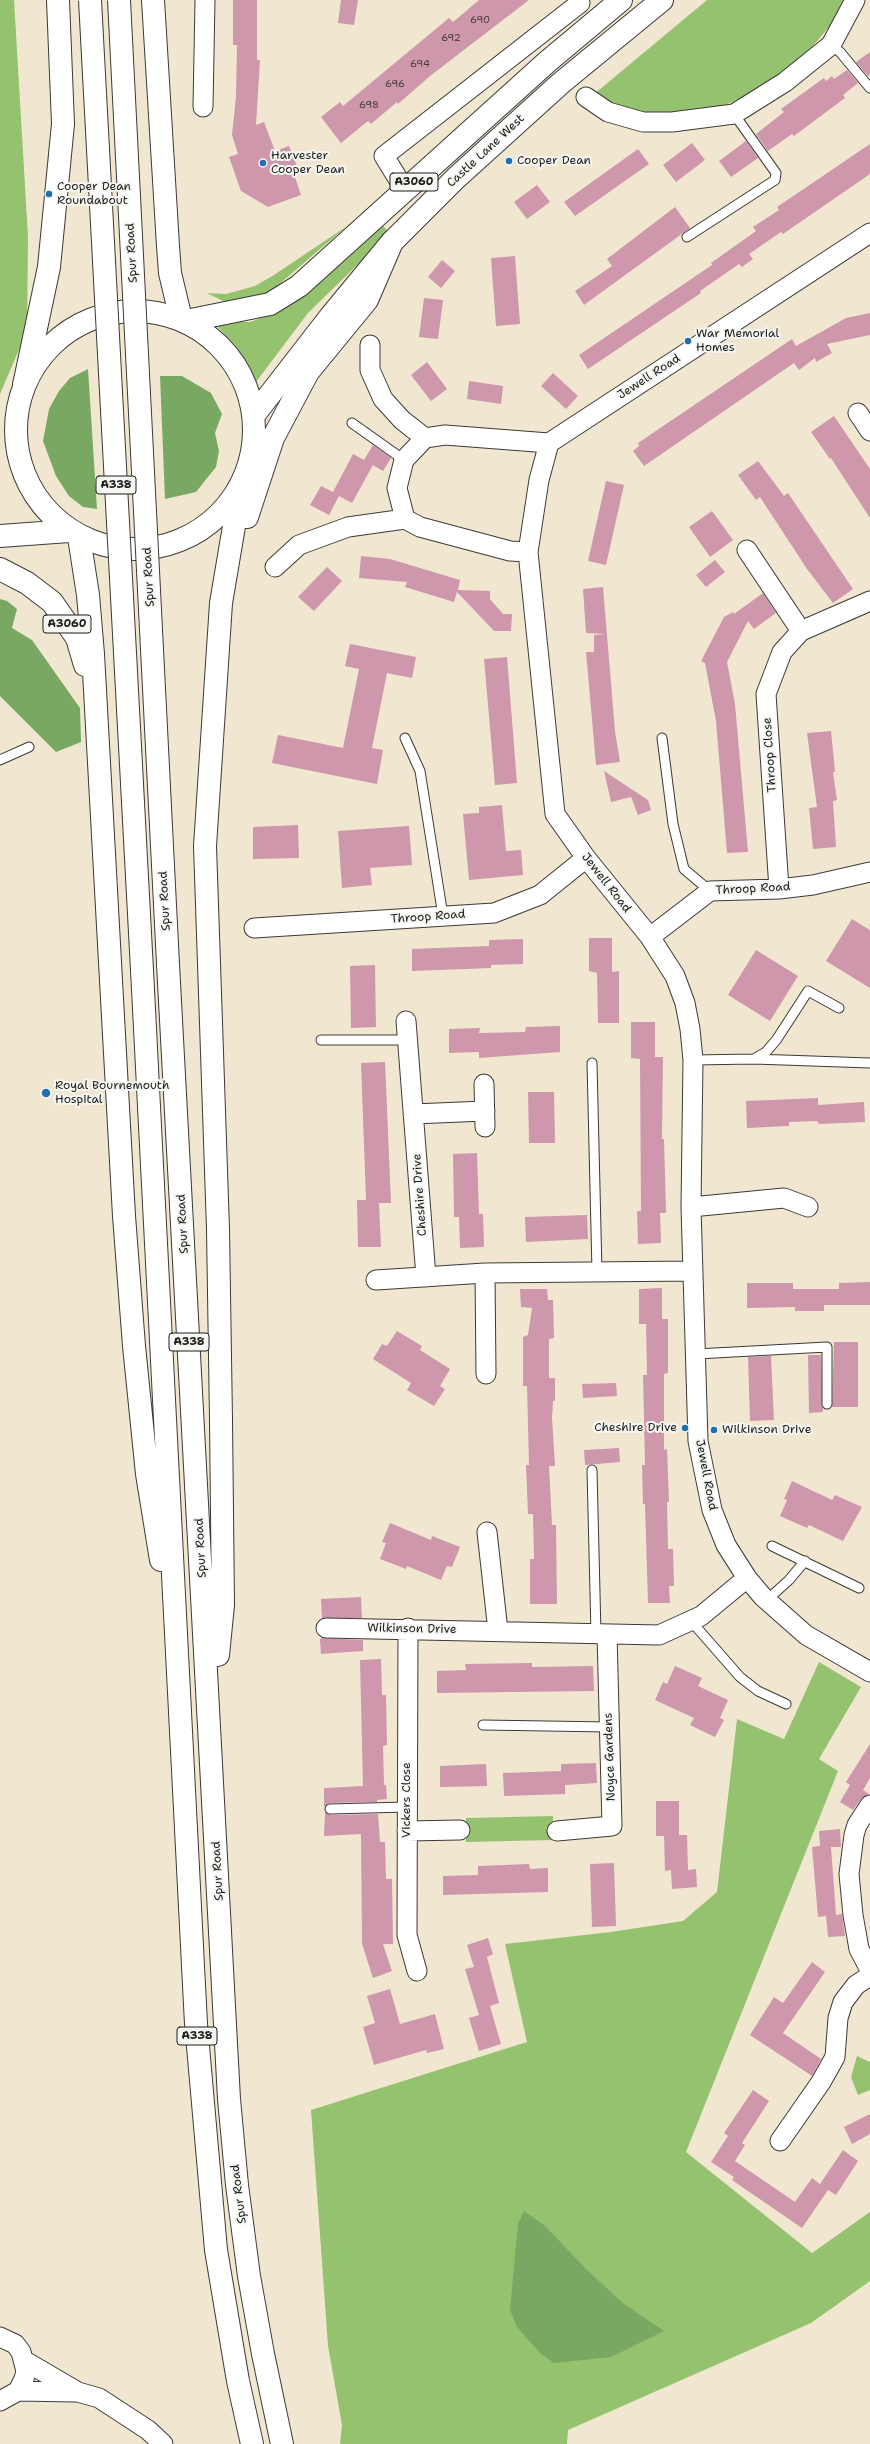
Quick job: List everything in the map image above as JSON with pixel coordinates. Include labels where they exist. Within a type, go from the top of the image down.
[{"type":"main road","points":[[58,0],[63,124],[49,267],[16,418],[17,451],[27,482],[44,509],[74,534],[88,595],[96,706],[124,1216],[134,1346],[147,1474],[158,1547],[175,1624]]},
{"type":"main road","name":"A338","points":[[90,0],[196,2024],[205,2141],[218,2265],[238,2381],[252,2444]]},
{"type":"main road","name":"Spur Road","points":[[119,0],[168,964],[211,1720],[224,2017],[237,2185],[250,2284],[282,2444]]},
{"type":"main road","points":[[153,0],[170,273],[184,320]]},
{"type":"main road","name":"Castle Lane West","points":[[184,320],[270,304],[299,286],[547,62],[621,0]]},
{"type":"main road","points":[[593,24],[610,25],[641,0]]},
{"type":"main road","name":"Castle Lane West","points":[[254,415],[330,317],[392,242],[456,178],[561,83],[662,0]]},
{"type":"main road","points":[[224,585],[274,438],[308,372],[367,300],[392,242]]},
{"type":"main road","points":[[24,385],[44,353],[72,328],[107,314],[136,309],[155,311],[184,320],[207,334],[225,350],[239,369],[249,391],[254,415],[253,451],[241,485],[224,585],[219,626],[205,846],[218,1237],[223,1590],[211,1720]]},
{"type":"main road","points":[[0,433],[16,418]]},
{"type":"main road","points":[[0,536],[74,534],[117,548],[140,550],[171,545],[199,532],[224,511],[241,485]]},
{"type":"main road","name":"A3060","points":[[0,569],[38,591],[52,602],[69,626],[77,638],[96,706]]},
{"type":"street","points":[[203,107],[205,0]]},
{"type":"street","points":[[586,97],[608,112],[642,122],[672,122],[734,114],[785,82],[831,45],[855,0]]},
{"type":"street","points":[[405,190],[384,156],[580,1],[593,24]]},
{"type":"street","name":"Jewell Road","points":[[870,233],[549,443],[539,480],[528,552],[555,814],[586,858],[650,937],[675,976],[685,1003],[694,1060],[691,1207],[699,1447],[712,1510],[726,1546],[747,1578],[767,1600],[806,1635],[870,1672]]},
{"type":"street","points":[[370,345],[370,370],[383,399],[402,420],[425,438]]},
{"type":"street","points":[[858,413],[870,431]]},
{"type":"street","points":[[405,519],[397,488],[404,460],[425,438],[445,435],[549,443]]},
{"type":"street","points":[[275,567],[299,545],[348,527],[405,519],[420,527],[510,551],[528,552]]},
{"type":"street","points":[[747,550],[801,631]]},
{"type":"street","name":"Throop Close","points":[[779,889],[766,694],[782,652],[801,631],[870,602]]},
{"type":"street","name":"Throop Road","points":[[254,928],[494,912],[540,895],[586,858]]},
{"type":"street","name":"Throop Road","points":[[650,937],[710,891],[779,889],[813,885],[870,872]]},
{"type":"street","name":"Cheshire Drive","points":[[406,1021],[426,1277]]},
{"type":"street","points":[[413,1114],[485,1119],[484,1084]]},
{"type":"street","points":[[691,1207],[784,1198],[808,1207]]},
{"type":"street","points":[[376,1280],[485,1273],[693,1271]]},
{"type":"street","points":[[485,1273],[486,1374]]},
{"type":"street","points":[[487,1532],[498,1631]]},
{"type":"street","name":"Wilkinson Drive","points":[[326,1628],[408,1628],[659,1635],[701,1616],[747,1578]]},
{"type":"street","name":"Vickers Close","points":[[408,1628],[407,1934],[417,1971]]},
{"type":"street","name":"Noyce Gardens","points":[[557,1831],[612,1826],[609,1727],[602,1634]]},
{"type":"street","points":[[870,1805],[854,1835],[849,1874],[853,1915],[859,1949],[870,1970]]},
{"type":"street","points":[[407,1831],[460,1830]]},
{"type":"street","points":[[780,2141],[821,2082],[835,2057],[838,2018],[843,2002],[856,1985],[870,1976]]},
{"type":"street","points":[[0,2337],[15,2344],[25,2361],[78,2392],[99,2398],[148,2430],[163,2444]]},
{"type":"street","points":[[18,2391],[24,2380],[25,2361]]},
{"type":"street","points":[[0,2401],[18,2391],[78,2392]]},
{"type":"lane","points":[[831,45],[840,52],[870,88]]},
{"type":"lane","points":[[687,237],[775,180],[776,173],[734,114]]},
{"type":"lane","points":[[352,422],[404,460]]},
{"type":"lane","points":[[405,738],[420,771],[443,916]]},
{"type":"lane","points":[[662,738],[672,824],[684,869],[710,891]]},
{"type":"lane","points":[[0,760],[29,747]]},
{"type":"lane","points":[[754,1060],[766,1052],[808,991],[839,1008]]},
{"type":"lane","points":[[321,1040],[408,1040]]},
{"type":"lane","points":[[694,1060],[870,1063]]},
{"type":"lane","points":[[592,1063],[597,1272]]},
{"type":"lane","points":[[696,1354],[827,1347],[827,1404]]},
{"type":"lane","points":[[592,1470],[602,1634]]},
{"type":"lane","points":[[772,1546],[859,1588]]},
{"type":"lane","points":[[767,1600],[789,1580],[805,1561]]},
{"type":"lane","points":[[691,1621],[740,1676],[758,1691],[786,1704]]},
{"type":"lane","points":[[483,1725],[609,1727]]},
{"type":"lane","points":[[330,1809],[407,1807]]},
{"type":"green space","points":[[0,0],[14,0],[28,237],[27,331],[0,394]]},
{"type":"green space","points":[[707,0],[844,0],[834,21],[813,46],[794,63],[762,88],[717,109],[689,114],[634,112],[593,95]]},
{"type":"green space","points":[[347,226],[270,292],[256,299],[238,302],[223,301],[207,293],[226,294],[255,286]]},
{"type":"green space","points":[[383,226],[390,233],[308,313],[256,382],[249,366],[235,345],[213,322],[250,322],[275,313]]},
{"type":"green space","points":[[88,369],[97,509],[83,507],[69,496],[56,476],[43,441],[49,409],[59,391],[70,378]]},
{"type":"green space","points":[[160,376],[182,376],[211,393],[222,414],[215,433],[219,451],[216,467],[196,492],[165,499]]},
{"type":"green space","points":[[0,599],[7,601],[17,609],[12,628],[32,640],[80,708],[81,742],[56,752],[0,696]]},
{"type":"green space","points":[[819,1662],[861,1687],[819,1759],[838,1771],[686,2152],[812,2253],[870,2212],[870,2281],[811,2323],[568,2430],[567,2444],[340,2444],[342,2425],[328,2346],[311,2110],[527,2042],[505,1944],[611,1932],[683,1921],[717,1892],[737,1719],[784,1739]]},
{"type":"green space","points":[[553,1816],[553,1840],[466,1842],[466,1818]]},
{"type":"green space","points":[[857,2056],[870,2062],[870,2090],[858,2095],[851,2077]]},
{"type":"green space","points":[[524,2211],[545,2226],[588,2271],[624,2304],[664,2331],[611,2357],[554,2363],[540,2353],[517,2327],[510,2310],[518,2224]]},
{"type":"building","points":[[233,0],[257,0],[257,60],[260,60],[256,125],[264,122],[275,151],[289,146],[298,169],[293,171],[301,195],[268,207],[241,191],[229,157],[238,154],[232,135],[236,96],[237,45],[233,45]]},
{"type":"building","points":[[341,0],[358,0],[354,25],[338,23]]},
{"type":"building","points":[[479,0],[529,0],[430,76],[398,104],[397,102],[371,124],[368,121],[341,143],[321,117],[340,102],[343,106],[449,18],[453,22]]},
{"type":"building","points":[[870,52],[870,74],[868,76],[856,62]]},
{"type":"building","points":[[847,70],[858,83],[843,95],[845,98],[794,136],[792,134],[768,151],[756,134],[784,112],[781,109],[824,78],[826,81],[832,76],[834,79]]},
{"type":"building","points":[[746,141],[758,158],[731,177],[719,161]]},
{"type":"building","points":[[692,143],[705,160],[676,182],[663,165]]},
{"type":"building","points":[[870,144],[870,174],[783,234],[781,232],[749,254],[753,259],[742,267],[739,264],[700,291],[701,293],[588,369],[579,355],[712,265],[711,263],[756,231],[753,227],[779,210],[777,207]]},
{"type":"building","points":[[638,149],[649,164],[575,216],[564,202]]},
{"type":"building","points":[[537,185],[550,202],[527,219],[514,202]]},
{"type":"building","points":[[675,207],[690,228],[584,305],[575,291],[612,266],[607,259]]},
{"type":"building","points":[[515,256],[520,324],[496,326],[491,258]]},
{"type":"building","points":[[442,260],[455,271],[441,288],[428,277]]},
{"type":"building","points":[[424,298],[443,300],[438,339],[419,337]]},
{"type":"building","points":[[870,313],[870,335],[827,344],[832,353],[816,362],[815,358],[799,370],[794,363],[644,466],[633,451],[639,446],[638,443],[792,339],[796,346],[846,318]]},
{"type":"building","points":[[427,362],[447,389],[431,401],[411,375]]},
{"type":"building","points":[[553,373],[578,396],[566,409],[541,386]]},
{"type":"building","points":[[469,381],[503,386],[501,404],[467,399]]},
{"type":"building","points":[[834,416],[870,469],[870,518],[831,458],[830,459],[811,432]]},
{"type":"building","points":[[373,445],[391,458],[383,471],[364,460]]},
{"type":"building","points":[[353,454],[373,465],[352,503],[339,496],[329,515],[310,505],[321,486],[333,492]]},
{"type":"building","points":[[758,461],[784,496],[788,493],[853,589],[833,603],[807,569],[760,497],[756,500],[738,475]]},
{"type":"building","points":[[606,481],[624,485],[606,565],[588,561]]},
{"type":"building","points":[[712,511],[733,540],[710,557],[689,527]]},
{"type":"building","points":[[361,556],[390,559],[460,580],[458,590],[490,591],[490,599],[503,614],[512,614],[511,631],[494,631],[457,592],[454,602],[405,587],[407,582],[359,578]]},
{"type":"building","points":[[715,560],[725,572],[706,587],[696,575]]},
{"type":"building","points":[[327,567],[342,581],[314,611],[298,597]]},
{"type":"building","points":[[603,587],[615,731],[620,762],[596,765],[586,652],[594,652],[594,635],[606,634],[586,633],[583,589]]},
{"type":"building","points":[[763,593],[776,613],[754,629],[748,621],[727,662],[735,704],[748,852],[727,853],[716,721],[705,663],[701,661],[724,617],[733,612],[734,614]]},
{"type":"building","points":[[350,644],[416,657],[412,678],[387,673],[372,748],[383,750],[377,784],[272,763],[278,735],[343,748],[359,669],[345,666]]},
{"type":"building","points":[[507,657],[517,783],[495,785],[484,659]]},
{"type":"building","points":[[831,731],[835,772],[833,772],[837,800],[833,801],[836,847],[813,849],[809,808],[817,807],[807,733]]},
{"type":"building","points":[[604,771],[648,800],[651,810],[638,815],[631,797],[611,802]]},
{"type":"building","points":[[502,805],[506,851],[521,850],[523,875],[469,880],[463,814],[479,813],[479,807]]},
{"type":"building","points":[[298,825],[299,858],[253,859],[253,827]]},
{"type":"building","points":[[409,826],[412,865],[370,868],[372,885],[342,888],[338,831]]},
{"type":"building","points":[[852,919],[870,930],[870,988],[826,961]]},
{"type":"building","points":[[589,938],[612,938],[612,972],[619,971],[619,1023],[598,1023],[597,973],[589,971]]},
{"type":"building","points":[[523,939],[523,964],[491,965],[491,968],[412,971],[412,949],[489,946],[489,940]]},
{"type":"building","points":[[756,950],[798,976],[770,1021],[728,995]]},
{"type":"building","points":[[375,965],[376,1027],[351,1028],[350,966]]},
{"type":"building","points":[[631,1022],[655,1022],[655,1057],[663,1057],[662,1139],[664,1139],[666,1213],[660,1213],[661,1243],[638,1244],[637,1211],[641,1211],[640,1059],[631,1058]]},
{"type":"building","points":[[560,1026],[560,1052],[479,1058],[479,1052],[449,1053],[449,1029],[480,1028],[479,1033],[525,1032],[526,1027]]},
{"type":"building","points":[[385,1062],[391,1203],[379,1203],[381,1247],[358,1247],[357,1200],[366,1200],[361,1063]]},
{"type":"building","points":[[528,1092],[554,1092],[555,1143],[529,1143]]},
{"type":"building","points":[[818,1098],[818,1105],[864,1102],[865,1122],[819,1124],[817,1121],[789,1122],[789,1126],[747,1128],[746,1101]]},
{"type":"building","points":[[477,1153],[479,1214],[483,1214],[484,1247],[460,1248],[459,1217],[454,1217],[453,1154]]},
{"type":"building","points":[[587,1215],[588,1239],[526,1242],[525,1217]]},
{"type":"building","points":[[870,1282],[870,1305],[824,1305],[824,1311],[795,1311],[795,1307],[747,1308],[747,1283],[793,1283],[793,1289],[839,1289],[839,1283]]},
{"type":"building","points":[[662,1288],[662,1319],[668,1319],[668,1373],[664,1374],[664,1450],[667,1449],[669,1502],[667,1502],[668,1549],[673,1549],[674,1586],[669,1586],[670,1603],[648,1603],[645,1504],[643,1504],[642,1465],[645,1465],[643,1375],[647,1375],[646,1324],[639,1324],[639,1289]]},
{"type":"building","points":[[520,1289],[547,1289],[548,1300],[553,1300],[554,1338],[549,1339],[549,1378],[555,1378],[555,1401],[553,1401],[552,1418],[555,1466],[549,1466],[552,1525],[556,1525],[557,1604],[530,1604],[530,1559],[534,1559],[533,1514],[528,1514],[526,1465],[529,1465],[527,1386],[523,1386],[523,1337],[528,1335],[532,1308],[521,1307]]},
{"type":"building","points":[[397,1331],[422,1346],[420,1350],[450,1369],[440,1386],[445,1389],[434,1406],[407,1390],[411,1383],[373,1359],[382,1344],[387,1346]]},
{"type":"building","points":[[834,1342],[858,1342],[858,1407],[832,1407]]},
{"type":"building","points":[[808,1355],[821,1355],[823,1412],[809,1413]]},
{"type":"building","points":[[771,1356],[774,1420],[750,1421],[748,1357]]},
{"type":"building","points":[[616,1383],[617,1396],[583,1398],[582,1384]]},
{"type":"building","points":[[619,1448],[620,1462],[585,1465],[584,1450]]},
{"type":"building","points":[[792,1481],[832,1500],[835,1495],[862,1507],[843,1541],[809,1525],[807,1528],[780,1516],[787,1500],[784,1499]]},
{"type":"building","points":[[390,1523],[431,1540],[432,1536],[460,1547],[452,1567],[447,1566],[441,1580],[407,1566],[406,1569],[380,1559],[386,1543],[382,1542]]},
{"type":"building","points":[[361,1597],[362,1618],[322,1618],[321,1599]]},
{"type":"building","points":[[320,1639],[363,1640],[363,1651],[321,1654]]},
{"type":"building","points":[[381,1659],[382,1695],[386,1695],[387,1745],[383,1746],[384,1785],[386,1785],[387,1799],[377,1800],[377,1802],[330,1803],[324,1807],[324,1788],[363,1786],[360,1660]]},
{"type":"building","points":[[532,1663],[532,1667],[593,1666],[594,1691],[437,1693],[437,1671],[466,1670],[465,1664]]},
{"type":"building","points":[[675,1666],[702,1678],[698,1686],[728,1700],[720,1718],[724,1720],[715,1737],[690,1725],[694,1718],[655,1700],[663,1682],[667,1684]]},
{"type":"building","points":[[870,1744],[870,1778],[863,1790],[869,1794],[861,1799],[853,1810],[840,1802],[850,1785],[846,1782]]},
{"type":"building","points":[[596,1763],[597,1783],[565,1785],[565,1794],[504,1796],[503,1773],[561,1771],[561,1764]]},
{"type":"building","points":[[486,1764],[487,1786],[440,1787],[440,1766]]},
{"type":"building","points":[[656,1801],[679,1801],[679,1835],[687,1835],[688,1870],[696,1869],[697,1887],[672,1889],[671,1870],[665,1871],[664,1836],[656,1836]]},
{"type":"building","points":[[325,1812],[330,1815],[378,1814],[380,1842],[385,1842],[386,1879],[392,1879],[393,1944],[383,1944],[392,1971],[373,1978],[362,1944],[361,1834],[324,1836]]},
{"type":"building","points":[[840,1829],[841,1847],[831,1847],[836,1915],[842,1914],[845,1936],[828,1937],[826,1916],[818,1917],[812,1847],[820,1846],[819,1831]]},
{"type":"building","points":[[614,1863],[616,1926],[592,1927],[590,1864]]},
{"type":"building","points":[[529,1864],[530,1869],[548,1868],[548,1892],[443,1895],[443,1876],[478,1875],[478,1866]]},
{"type":"building","points":[[488,1938],[493,1954],[487,1957],[499,2003],[490,2006],[501,2044],[479,2051],[469,2018],[479,2015],[465,1969],[474,1967],[467,1945]]},
{"type":"building","points":[[812,1962],[825,1972],[783,2033],[821,2059],[812,2076],[750,2035],[774,1997],[783,2003]]},
{"type":"building","points":[[390,1989],[400,2024],[435,2014],[444,2049],[427,2053],[426,2050],[374,2065],[363,2027],[375,2023],[367,1996]]},
{"type":"building","points":[[753,2090],[769,2101],[742,2143],[745,2145],[735,2161],[795,2202],[812,2178],[820,2184],[843,2150],[858,2161],[836,2195],[828,2190],[802,2228],[732,2180],[734,2177],[711,2162],[728,2136],[724,2133]]},
{"type":"building","points":[[870,2114],[870,2134],[852,2144],[844,2127]]},
{"type":"place","name":"Cooper Dean","points":[[509,161]]},
{"type":"place","name":"Harvester Cooper Dean","points":[[263,163]]},
{"type":"place","name":"Cooper Dean Roundabout","points":[[49,194]]},
{"type":"place","name":"War Memorial Homes","points":[[688,341]]},
{"type":"place","name":"Royal Bournemouth Hospital","points":[[46,1093]]},
{"type":"place","name":"Cheshire Drive","points":[[685,1428]]},
{"type":"place","name":"Wilkinson Drive","points":[[714,1430]]}]
